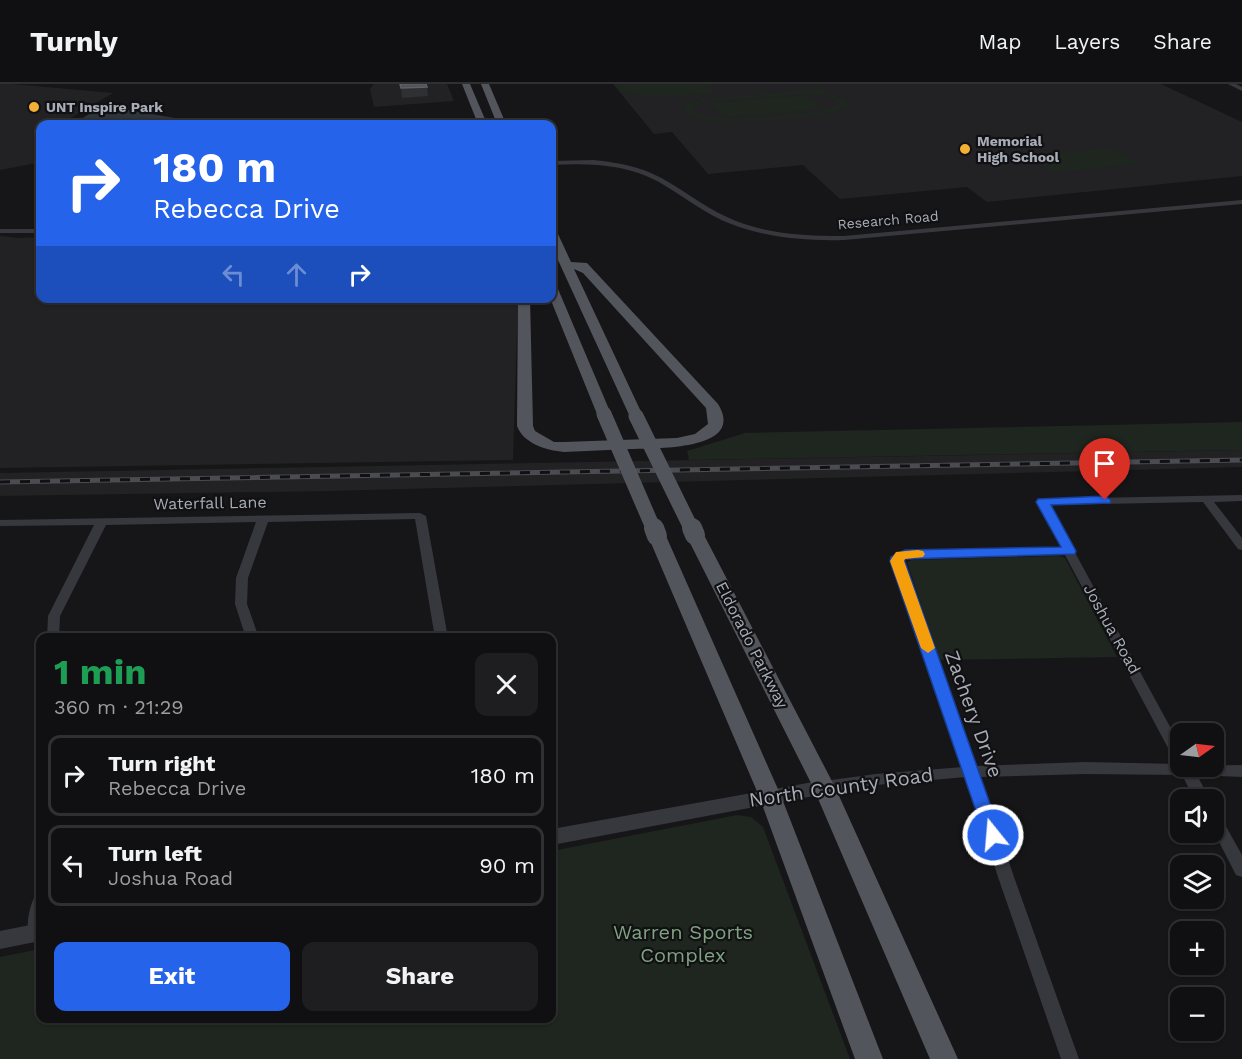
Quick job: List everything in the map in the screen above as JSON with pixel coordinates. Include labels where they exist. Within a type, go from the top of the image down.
[{"type":"main road","points":[[466,84],[482,120],[498,114]]},
{"type":"main road","points":[[484,84],[500,120]]},
{"type":"main road","name":"Eldorado Parkway","points":[[556,243],[636,416],[824,788],[944,1059]]},
{"type":"main road","points":[[524,303],[525,426],[528,434],[551,446],[564,447],[677,443],[690,441],[710,432],[716,426],[717,421],[713,407],[587,270],[582,266],[567,266]]},
{"type":"main road","points":[[556,299],[770,796],[869,1059]]},
{"type":"street","points":[[1231,84],[1242,89]]},
{"type":"street","name":"Research Road","points":[[556,163],[590,163],[633,169],[659,179],[715,214],[735,223],[777,234],[813,238],[844,238],[1242,202]]},
{"type":"street","points":[[0,231],[36,231]]},
{"type":"street","points":[[1206,499],[1242,498]]},
{"type":"street","points":[[1206,499],[1242,546]]},
{"type":"street","name":"Joshua Road","points":[[1170,738],[1042,502],[1206,499]]},
{"type":"street","name":"Waterfall Lane","points":[[0,523],[420,516],[441,633]]},
{"type":"street","points":[[251,633],[242,604],[242,578],[263,519]]},
{"type":"street","points":[[53,633],[54,616],[102,521]]},
{"type":"street","name":"Zachery Drive","points":[[1070,551],[901,555],[897,561],[972,770],[1006,877],[1070,1059]]},
{"type":"street","name":"North County Road","points":[[556,836],[770,796],[899,776],[972,770],[1170,765]]},
{"type":"street","name":"North County Road","points":[[1224,769],[1242,771]]},
{"type":"street","points":[[1224,837],[1242,870]]},
{"type":"street","points":[[0,940],[36,933]]},
{"type":"shaded area","points":[[0,84],[113,93],[67,120],[36,120],[36,163],[0,170]]},
{"type":"shaded area","points":[[374,84],[447,84],[454,101],[374,107],[370,89]]},
{"type":"shaded area","name":"Memorial High School","points":[[613,84],[1161,84],[1242,122],[1242,176],[987,202],[967,187],[840,199],[803,165],[708,174],[672,132],[654,134]]},
{"type":"shaded area","points":[[110,107],[186,120],[80,120],[99,108]]},
{"type":"shaded area","points":[[0,236],[36,237],[36,303],[518,303],[513,460],[0,468]]},
{"type":"shaded area","points":[[1242,450],[1242,467],[328,491],[0,496],[0,473]]},
{"type":"green space","points":[[615,84],[709,84],[713,94],[648,97],[621,92]]},
{"type":"green space","points":[[822,89],[825,93],[845,99],[848,107],[804,117],[741,122],[709,121],[690,115],[683,110],[686,104],[702,99]],"holes":[[[808,94],[832,98],[838,104],[824,111],[775,116],[715,118],[692,110],[696,105],[707,101]]]},
{"type":"green space","points":[[806,95],[823,109],[725,117],[710,103]]},
{"type":"green space","points":[[1111,148],[1140,164],[1053,173],[1026,155]]},
{"type":"green space","points":[[1242,422],[1242,450],[689,460],[687,451],[745,433]]},
{"type":"green space","points":[[1059,556],[1065,558],[1117,657],[940,660],[907,562],[912,560]]},
{"type":"green space","name":"Warren Sports Complex","points":[[737,815],[751,817],[763,827],[850,1059],[0,1059],[0,957],[36,950],[36,1023],[556,1023],[556,850]]},
{"type":"building","points":[[400,84],[426,84],[427,87],[401,88]]},
{"type":"railway","points":[[0,482],[1242,460]]},
{"type":"slow traffic","points":[[918,554],[901,555],[897,561],[928,648]]},
{"type":"place","name":"UNT Inspire Park","points":[[34,107]]},
{"type":"place","name":"Memorial High School","points":[[965,149]]},
{"type":"route","points":[[993,835],[980,792],[897,561],[898,557],[905,554],[1070,551],[1042,502],[1105,500]]}]
